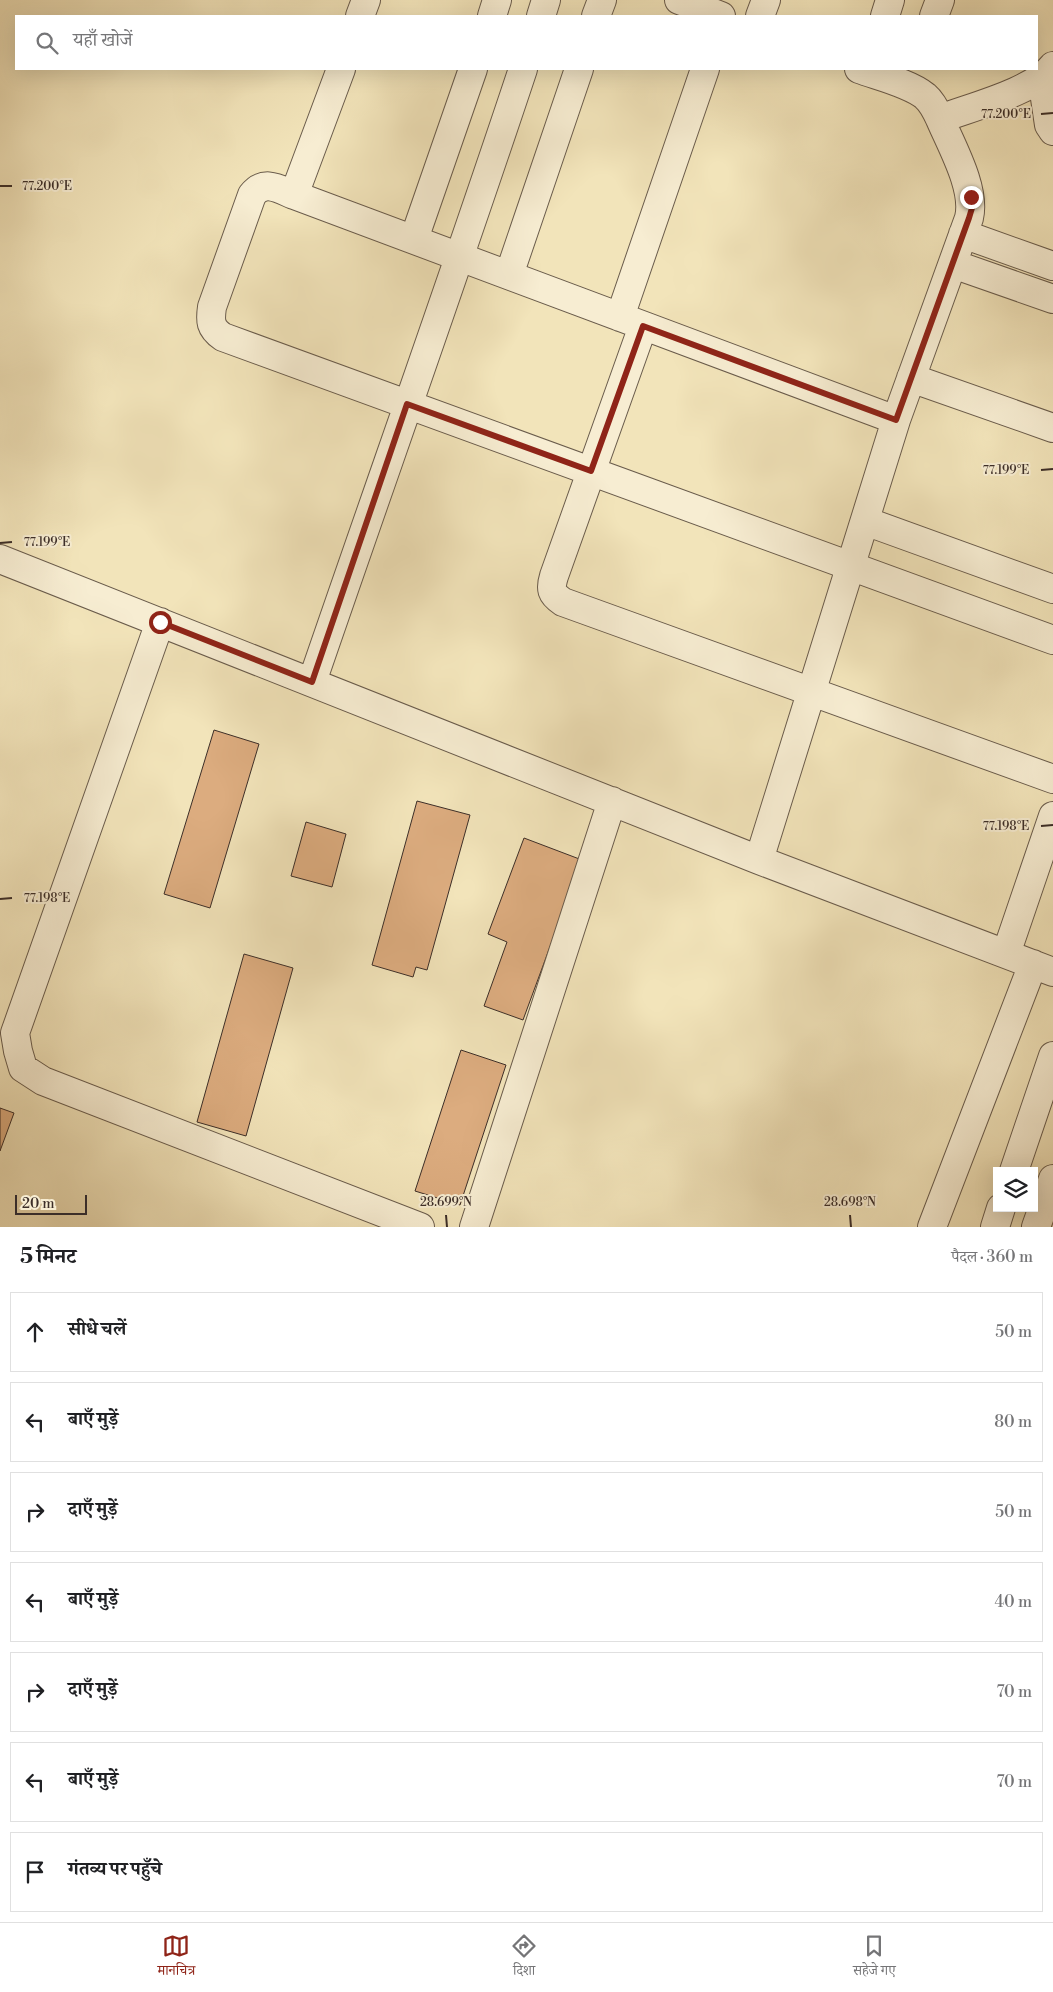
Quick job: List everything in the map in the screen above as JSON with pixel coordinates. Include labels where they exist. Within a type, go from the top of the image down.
[{"type":"street","points":[[360,15],[366,0]]},
{"type":"street","points":[[492,15],[497,0]]},
{"type":"street","points":[[540,15],[546,0]]},
{"type":"street","points":[[596,15],[602,0]]},
{"type":"street","points":[[679,0],[719,15]]},
{"type":"street","points":[[722,15],[728,0]]},
{"type":"street","points":[[760,15],[766,0]]},
{"type":"street","points":[[885,15],[890,0]]},
{"type":"street","points":[[934,15],[940,0]]},
{"type":"street","points":[[294,195],[341,70]]},
{"type":"street","points":[[414,239],[473,70]]},
{"type":"street","points":[[312,682],[407,404],[461,258],[523,70]]},
{"type":"street","points":[[509,276],[579,70]]},
{"type":"street","points":[[704,70],[591,471],[554,576],[551,588],[554,596],[563,602],[1053,779]]},
{"type":"street","points":[[759,860],[896,420],[972,208],[971,197],[940,119],[935,108],[924,96],[913,78],[864,70]]},
{"type":"street","points":[[940,119],[1023,88],[1048,72]]},
{"type":"street","points":[[1048,72],[1049,125],[1053,131]]},
{"type":"street","points":[[896,420],[270,186],[264,186],[256,190],[252,195],[212,306],[210,321],[214,331],[223,337],[1053,640]]},
{"type":"street","points":[[963,234],[1053,266]]},
{"type":"street","points":[[953,264],[1053,299]]},
{"type":"street","points":[[911,378],[1053,428]]},
{"type":"street","points":[[865,521],[1053,589]]},
{"type":"street","points":[[0,559],[759,860],[1043,968],[932,1227]]},
{"type":"street","points":[[160,622],[15,1033],[18,1051],[24,1068],[43,1081],[420,1227]]},
{"type":"street","points":[[474,1227],[612,801]]},
{"type":"street","points":[[1006,954],[1053,816]]},
{"type":"street","points":[[1015,1167],[1053,1056]]},
{"type":"street","points":[[1036,1227],[1053,1179]]},
{"type":"street","points":[[995,1227],[1000,1212]]},
{"type":"building","points":[[214,730],[259,744],[210,908],[164,894]]},
{"type":"building","points":[[417,801],[470,815],[427,970],[416,967],[413,977],[372,965]]},
{"type":"building","points":[[306,822],[346,834],[332,887],[291,876]]},
{"type":"building","points":[[524,838],[582,860],[523,1020],[484,1006],[507,942],[488,934]]},
{"type":"building","points":[[244,954],[293,968],[246,1136],[197,1122]]},
{"type":"building","points":[[461,1050],[506,1065],[460,1205],[415,1191]]},
{"type":"building","points":[[0,1108],[14,1113],[0,1151]]},
{"type":"route","points":[[160,622],[312,682],[407,404],[591,471],[643,326],[896,420],[969,218],[972,208],[971,197]]}]
